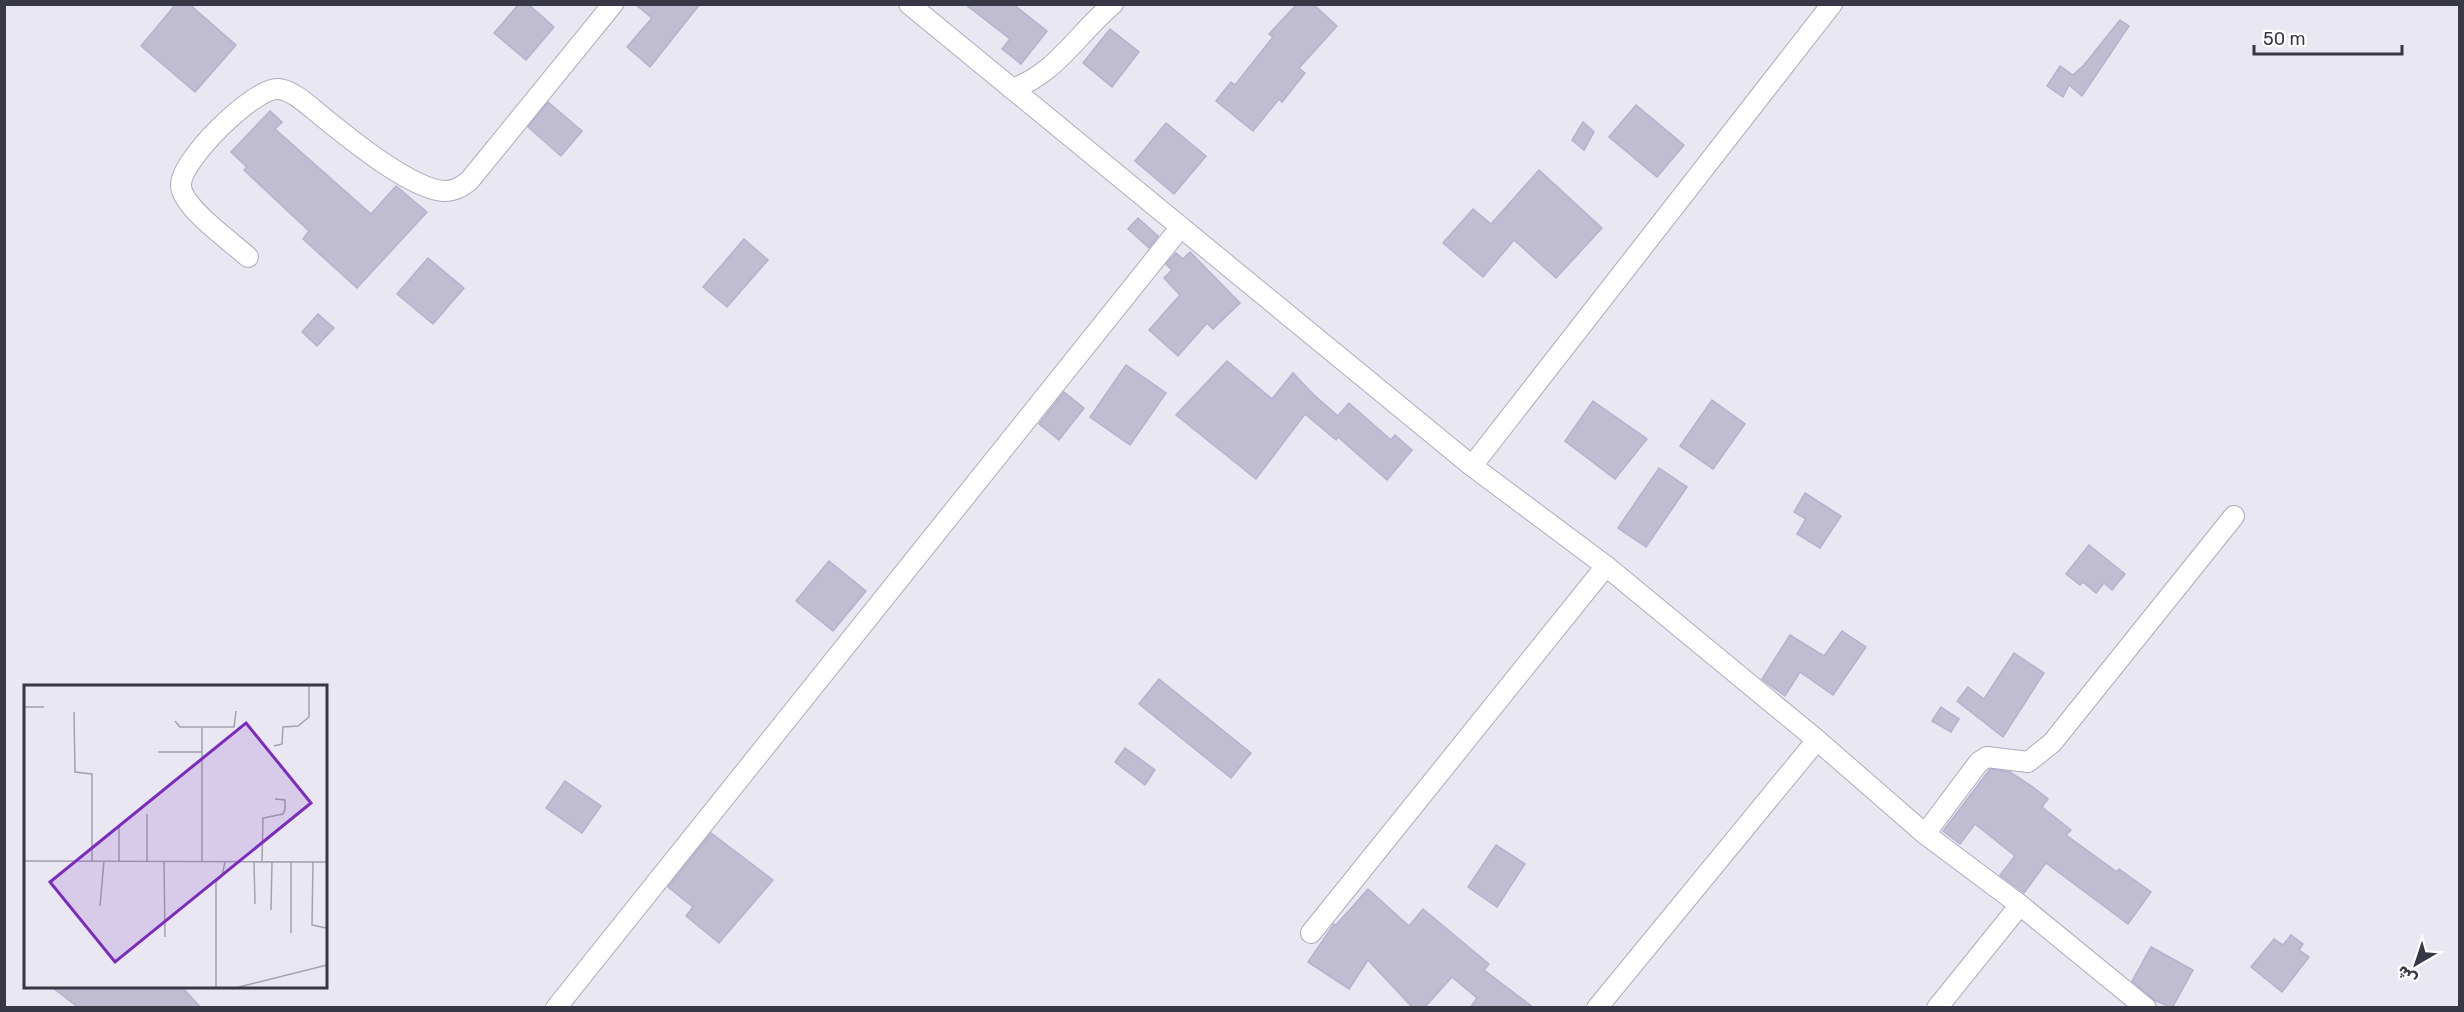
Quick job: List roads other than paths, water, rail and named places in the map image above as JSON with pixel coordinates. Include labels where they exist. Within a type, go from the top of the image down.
[{"type":"street","points":[[248,257],[186,201],[181,185],[184,170],[231,116],[266,90],[281,89],[301,99],[360,147],[404,175],[442,191],[457,190],[469,181],[613,4]]},
{"type":"street","points":[[909,4],[1472,466],[1606,566],[1817,740],[1925,834],[2020,905],[2146,1008]]},
{"type":"street","points":[[1012,89],[1025,84],[1050,68],[1113,4]]},
{"type":"street","points":[[1472,466],[1832,4]]},
{"type":"street","points":[[556,1008],[1180,228]]},
{"type":"street","points":[[1925,834],[1979,762],[1987,757],[2028,762],[2052,743],[2234,516]]},
{"type":"street","points":[[1311,933],[1606,566]]},
{"type":"street","points":[[1597,1008],[1817,740]]},
{"type":"street","points":[[1937,1008],[2020,905]]}]
